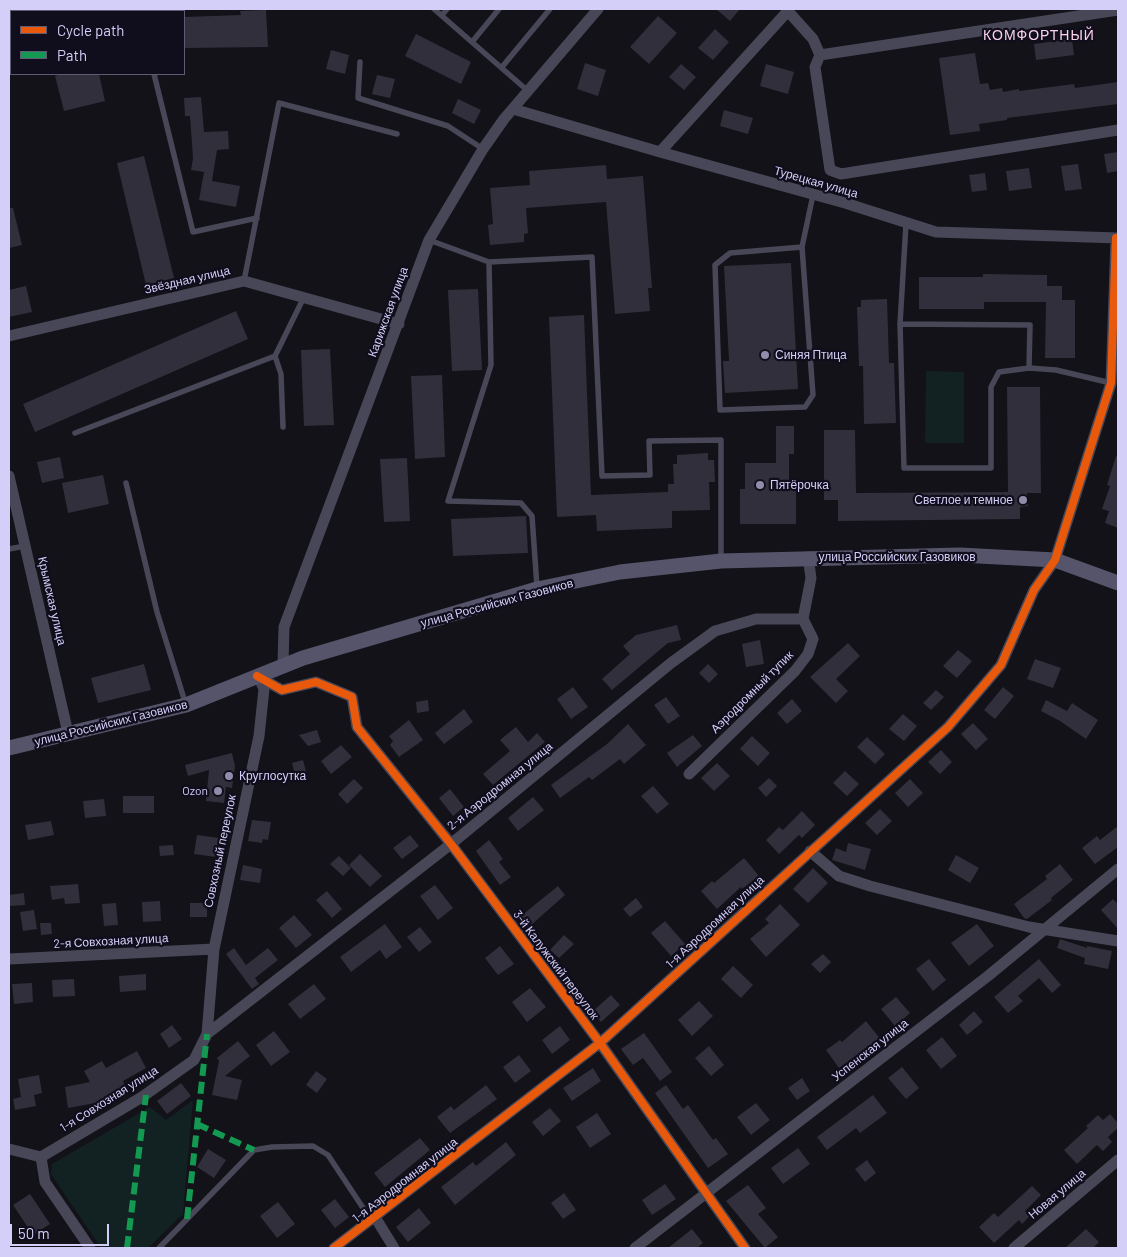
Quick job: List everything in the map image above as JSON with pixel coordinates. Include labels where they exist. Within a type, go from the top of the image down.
[{"type":"main road","name":"улица Российских Газовиков","points":[[9,748],[186,705],[284,665],[537,589],[620,572],[720,561],[808,557],[960,555],[1055,560],[1118,583]]},
{"type":"street","name":"Карижская улица","points":[[284,665],[284,627],[429,240],[483,149],[504,119],[598,9]]},
{"type":"street","points":[[660,152],[787,10],[813,39],[820,55],[815,67],[830,170],[841,174],[1118,130]]},
{"type":"street","points":[[820,55],[1118,10]]},
{"type":"street","name":"Турецкая улица","points":[[514,109],[845,203],[936,232],[1117,238]]},
{"type":"street","name":"1-я Аэродромная улица","points":[[334,1248],[600,1043],[948,726],[1001,665],[1034,590],[1055,560],[1111,383],[1116,353],[1117,238]]},
{"type":"street","name":"Звёздная улица","points":[[9,336],[244,281],[399,324]]},
{"type":"street","name":"Крымская улица","points":[[9,476],[68,733]]},
{"type":"street","points":[[803,620],[811,578],[808,557]]},
{"type":"street","name":"2-я Аэродромная улица","points":[[206,1034],[450,844],[671,663],[716,632],[756,619],[803,620]]},
{"type":"street","name":"Аэродромный тупик","points":[[689,774],[795,671],[808,654],[813,639],[803,620]]},
{"type":"street","name":"3-й Калужский переулок","points":[[257,676],[282,690],[316,682],[352,696],[357,727],[450,844],[600,1043],[745,1248]]},
{"type":"street","name":"Совхозный переулок","points":[[206,1034],[214,949],[259,736],[264,689],[257,676]]},
{"type":"street","points":[[810,851],[839,876],[870,886],[1044,930],[1118,941]]},
{"type":"street","name":"Успенская улица","points":[[635,1248],[988,976],[1118,869]]},
{"type":"street","name":"2-я Совхозная улица","points":[[9,959],[214,949]]},
{"type":"street","name":"1-я Совхозная улица","points":[[41,1157],[142,1097],[194,1060],[206,1034]]},
{"type":"street","points":[[9,1149],[41,1157],[46,1182],[90,1248]]},
{"type":"street","name":"Новая улица","points":[[1014,1248],[1118,1160]]},
{"type":"street","points":[[373,1219],[394,1248]]},
{"type":"lane","points":[[434,9],[528,91]]},
{"type":"lane","points":[[442,15],[447,9]]},
{"type":"lane","points":[[472,42],[499,9]]},
{"type":"lane","points":[[502,67],[550,9]]},
{"type":"lane","points":[[360,62],[358,98],[448,126],[483,149]]},
{"type":"lane","points":[[154,75],[193,232],[257,218]]},
{"type":"lane","points":[[244,281],[279,103],[397,134]]},
{"type":"lane","points":[[802,247],[730,252],[715,265],[720,410],[805,407],[813,395],[802,247],[813,195]]},
{"type":"lane","points":[[906,224],[900,324],[904,468],[991,468],[991,387],[999,372],[1029,368],[1080,375],[1111,383]]},
{"type":"lane","points":[[429,240],[489,262],[592,257],[602,476],[650,475],[649,441],[721,440],[720,561]]},
{"type":"lane","points":[[489,262],[491,366],[448,501],[521,503],[532,516],[537,589]]},
{"type":"lane","points":[[75,434],[274,356],[304,297]]},
{"type":"lane","points":[[900,324],[1030,325],[1029,368]]},
{"type":"lane","points":[[274,356],[281,374],[283,427]]},
{"type":"lane","points":[[126,483],[157,612],[186,705]]},
{"type":"lane","points":[[9,549],[25,546]]},
{"type":"lane","points":[[159,1248],[254,1150],[272,1147],[313,1146],[328,1155],[373,1219]]},
{"type":"shaded area","points":[[926,371],[964,372],[964,443],[925,443]]},
{"type":"shaded area","points":[[193,1100],[183,1214],[148,1248],[101,1248],[51,1174],[52,1164],[150,1107],[166,1120]]},
{"type":"building","points":[[716,9],[740,9],[730,21]]},
{"type":"building","points":[[266,10],[268,47],[185,48],[185,17],[241,15],[240,11]]},
{"type":"building","points":[[658,16],[677,33],[649,64],[630,47]]},
{"type":"building","points":[[715,29],[729,42],[713,60],[698,48]]},
{"type":"building","points":[[416,34],[471,62],[461,84],[405,56]]},
{"type":"building","points":[[1072,39],[1074,55],[1036,60],[1034,44]]},
{"type":"building","points":[[331,50],[349,55],[345,74],[326,69]]},
{"type":"building","points":[[975,53],[980,84],[988,83],[990,90],[1002,88],[1003,92],[1019,89],[1019,91],[1074,84],[1075,88],[1118,82],[1118,104],[1007,118],[1007,120],[979,124],[980,131],[950,135],[939,58]]},
{"type":"building","points":[[585,63],[606,70],[598,96],[577,89]]},
{"type":"building","points":[[681,64],[696,77],[684,90],[669,77]]},
{"type":"building","points":[[766,64],[794,72],[788,94],[760,86]]},
{"type":"building","points":[[99,75],[105,101],[64,111],[55,76]]},
{"type":"building","points":[[377,75],[395,79],[390,98],[372,94]]},
{"type":"building","points":[[201,97],[204,132],[228,131],[229,149],[217,150],[212,181],[240,186],[236,207],[199,200],[204,172],[191,170],[193,158],[190,116],[185,116],[184,98]]},
{"type":"building","points":[[458,99],[481,110],[474,124],[452,113]]},
{"type":"building","points":[[724,110],[753,118],[748,134],[720,126]]},
{"type":"building","points":[[1118,152],[1118,171],[1107,173],[1104,154]]},
{"type":"building","points":[[144,156],[174,278],[146,285],[117,163]]},
{"type":"building","points":[[1078,164],[1082,189],[1065,191],[1061,166]]},
{"type":"building","points":[[606,165],[607,179],[643,176],[652,288],[648,288],[650,311],[615,314],[606,202],[526,208],[528,233],[524,234],[524,242],[490,245],[488,225],[493,224],[490,188],[530,185],[529,171]]},
{"type":"building","points":[[1029,168],[1032,188],[1009,191],[1006,171]]},
{"type":"building","points":[[985,173],[987,190],[972,192],[969,175]]},
{"type":"building","points":[[9,208],[13,208],[22,245],[9,248]]},
{"type":"building","points":[[791,263],[798,389],[725,393],[723,361],[729,361],[724,266]]},
{"type":"building","points":[[983,274],[1047,275],[1047,286],[1062,286],[1062,300],[1075,300],[1075,358],[1045,358],[1046,302],[984,302],[984,309],[919,309],[919,277],[983,277]]},
{"type":"building","points":[[26,286],[32,312],[9,317],[9,290]]},
{"type":"building","points":[[478,289],[482,370],[452,371],[448,290]]},
{"type":"building","points":[[887,299],[889,363],[894,363],[896,423],[864,424],[863,366],[859,366],[857,307],[861,307],[861,300]]},
{"type":"building","points":[[236,311],[248,339],[35,432],[23,404]]},
{"type":"building","points":[[584,315],[591,495],[668,492],[668,484],[674,484],[673,464],[677,464],[677,455],[708,453],[708,460],[714,460],[715,482],[709,482],[710,510],[672,511],[672,528],[597,531],[596,515],[557,517],[549,317]]},
{"type":"building","points":[[330,349],[334,425],[304,426],[301,350]]},
{"type":"building","points":[[442,375],[445,457],[415,459],[411,376]]},
{"type":"building","points":[[1007,387],[1040,387],[1041,493],[1027,493],[1028,506],[1020,507],[1020,519],[838,521],[838,500],[824,500],[824,430],[855,430],[856,493],[1008,492]]},
{"type":"building","points":[[776,426],[794,426],[794,454],[789,454],[789,487],[796,487],[796,524],[740,524],[740,489],[745,489],[745,463],[776,463]]},
{"type":"building","points":[[1116,456],[1118,457],[1118,528],[1105,523],[1109,511],[1102,509],[1110,486],[1107,485]]},
{"type":"building","points":[[60,457],[64,478],[42,483],[37,462]]},
{"type":"building","points":[[407,458],[410,521],[384,522],[380,459]]},
{"type":"building","points":[[103,475],[109,504],[68,513],[62,483]]},
{"type":"building","points":[[526,516],[528,553],[453,556],[451,519]]},
{"type":"building","points":[[677,625],[681,640],[668,643],[612,690],[602,679],[630,654],[623,646],[636,635]]},
{"type":"building","points":[[760,640],[764,664],[746,667],[742,644]]},
{"type":"building","points":[[848,643],[860,656],[836,679],[848,691],[836,703],[810,677]]},
{"type":"building","points":[[958,650],[972,661],[957,678],[943,666]]},
{"type":"building","points":[[1035,659],[1061,668],[1053,688],[1027,679]]},
{"type":"building","points":[[144,664],[151,690],[98,703],[91,678]]},
{"type":"building","points":[[708,664],[718,674],[709,683],[699,673]]},
{"type":"building","points":[[573,687],[588,707],[571,719],[557,699]]},
{"type":"building","points":[[1003,687],[1014,696],[995,719],[984,710]]},
{"type":"building","points":[[936,690],[944,697],[931,710],[923,703]]},
{"type":"building","points":[[666,697],[680,716],[668,724],[654,705]]},
{"type":"building","points":[[792,699],[802,711],[787,724],[777,713]]},
{"type":"building","points":[[428,700],[429,711],[417,713],[416,702]]},
{"type":"building","points":[[1046,700],[1067,711],[1072,703],[1098,720],[1086,739],[1060,721],[1041,711]]},
{"type":"building","points":[[464,709],[473,722],[444,744],[435,733]]},
{"type":"building","points":[[903,714],[917,726],[904,741],[889,729]]},
{"type":"building","points":[[409,720],[423,740],[399,757],[390,745],[393,741],[389,736]]},
{"type":"building","points":[[973,723],[988,739],[976,750],[961,734]]},
{"type":"building","points":[[628,724],[646,745],[624,764],[620,759],[592,780],[589,777],[560,798],[551,785],[607,744]]},
{"type":"building","points":[[516,727],[528,742],[537,733],[545,742],[493,785],[483,774],[510,751],[500,740]]},
{"type":"building","points":[[317,730],[321,742],[308,746],[299,735]]},
{"type":"building","points":[[693,735],[702,746],[677,767],[667,753]]},
{"type":"building","points":[[752,736],[770,753],[758,766],[740,749]]},
{"type":"building","points":[[867,737],[885,754],[875,764],[857,747]]},
{"type":"building","points":[[341,745],[352,757],[331,774],[321,761]]},
{"type":"building","points":[[941,750],[952,762],[940,774],[928,762]]},
{"type":"building","points":[[232,753],[235,766],[232,788],[226,787],[224,803],[206,801],[209,770],[188,776],[185,765]]},
{"type":"building","points":[[303,760],[307,775],[296,778],[292,763]]},
{"type":"building","points":[[717,763],[730,776],[714,791],[701,778]]},
{"type":"building","points":[[845,771],[859,784],[847,796],[833,783]]},
{"type":"building","points":[[769,778],[777,786],[766,797],[758,788]]},
{"type":"building","points":[[354,779],[363,788],[347,804],[338,794]]},
{"type":"building","points":[[910,779],[923,793],[908,807],[895,793]]},
{"type":"building","points":[[653,786],[669,804],[657,814],[641,796]]},
{"type":"building","points":[[450,789],[464,807],[453,816],[439,798]]},
{"type":"building","points":[[123,796],[154,796],[154,813],[123,813]]},
{"type":"building","points":[[533,797],[544,810],[518,831],[508,818]]},
{"type":"building","points":[[104,799],[106,816],[85,818],[83,801]]},
{"type":"building","points":[[880,809],[892,821],[877,835],[865,823]]},
{"type":"building","points":[[802,811],[815,825],[802,838],[799,835],[779,854],[766,840],[779,827],[783,830]]},
{"type":"building","points":[[252,820],[271,822],[268,840],[263,839],[262,843],[248,841]]},
{"type":"building","points":[[51,821],[54,835],[28,840],[25,825]]},
{"type":"building","points":[[1118,826],[1118,847],[1095,864],[1082,848],[1097,836],[1100,840]]},
{"type":"building","points":[[197,835],[219,838],[216,857],[194,854]]},
{"type":"building","points":[[410,835],[419,846],[402,859],[393,848]]},
{"type":"building","points":[[489,840],[503,859],[499,862],[511,877],[500,885],[476,851]]},
{"type":"building","points":[[848,843],[871,849],[865,870],[832,860],[836,848],[846,852]]},
{"type":"building","points":[[173,845],[174,855],[160,856],[159,846]]},
{"type":"building","points":[[360,854],[382,876],[370,887],[349,865]]},
{"type":"building","points":[[956,855],[979,868],[970,883],[948,870]]},
{"type":"building","points":[[339,856],[351,868],[343,876],[330,864]]},
{"type":"building","points":[[744,858],[759,876],[742,889],[741,887],[717,909],[701,891],[712,881],[714,883]]},
{"type":"building","points":[[1060,864],[1073,880],[1051,898],[1052,900],[1027,919],[1024,918],[1014,904],[1047,879],[1045,876]]},
{"type":"building","points":[[243,865],[262,869],[260,883],[240,880]]},
{"type":"building","points":[[813,868],[828,883],[808,903],[793,889]]},
{"type":"building","points":[[78,884],[80,903],[65,904],[64,898],[52,900],[50,886]]},
{"type":"building","points":[[435,885],[453,908],[438,920],[420,896]]},
{"type":"building","points":[[558,886],[565,895],[530,926],[521,916]]},
{"type":"building","points":[[327,891],[342,909],[332,918],[316,900]]},
{"type":"building","points":[[24,893],[25,905],[10,906],[9,895]]},
{"type":"building","points":[[636,898],[643,907],[630,917],[623,909]]},
{"type":"building","points":[[1113,899],[1118,904],[1118,929],[1101,910]]},
{"type":"building","points":[[160,901],[161,921],[143,922],[142,902]]},
{"type":"building","points":[[116,903],[118,925],[104,926],[102,904]]},
{"type":"building","points":[[190,903],[207,903],[207,917],[190,917]]},
{"type":"building","points":[[780,904],[800,925],[766,957],[750,939],[769,923],[765,919]]},
{"type":"building","points":[[34,910],[37,929],[23,931],[20,912]]},
{"type":"building","points":[[294,915],[312,935],[296,948],[279,928]]},
{"type":"building","points":[[665,921],[685,944],[671,956],[651,933]]},
{"type":"building","points":[[40,923],[51,923],[52,934],[41,935]]},
{"type":"building","points":[[385,924],[402,947],[386,959],[380,950],[351,972],[340,957]]},
{"type":"building","points":[[977,924],[994,946],[969,966],[951,943]]},
{"type":"building","points":[[420,927],[432,942],[419,952],[407,937]]},
{"type":"building","points":[[564,935],[574,944],[559,958],[550,950]]},
{"type":"building","points":[[1060,939],[1087,948],[1087,946],[1112,951],[1108,969],[1084,964],[1085,958],[1057,948]]},
{"type":"building","points":[[500,946],[514,964],[498,975],[485,958]]},
{"type":"building","points":[[234,948],[246,965],[268,948],[278,960],[255,978],[259,984],[252,989],[226,954]]},
{"type":"building","points":[[823,954],[831,962],[820,973],[811,964]]},
{"type":"building","points":[[929,959],[946,980],[933,991],[916,969]]},
{"type":"building","points":[[1039,959],[1061,985],[1052,993],[1039,978],[1018,996],[1023,1001],[1008,1013],[994,997]]},
{"type":"building","points":[[733,966],[753,985],[741,998],[721,979]]},
{"type":"building","points":[[146,974],[146,990],[120,992],[119,976]]},
{"type":"building","points":[[74,979],[75,996],[53,997],[52,980]]},
{"type":"building","points":[[32,983],[33,1002],[14,1004],[12,984]]},
{"type":"building","points":[[314,984],[326,999],[300,1019],[288,1004]]},
{"type":"building","points":[[530,988],[546,1007],[527,1022],[512,1002]]},
{"type":"building","points":[[611,995],[620,1005],[601,1022],[592,1012]]},
{"type":"building","points":[[896,997],[910,1013],[895,1026],[881,1009]]},
{"type":"building","points":[[699,1001],[713,1016],[692,1036],[678,1020]]},
{"type":"building","points":[[974,1011],[983,1022],[967,1035],[959,1025]]},
{"type":"building","points":[[866,1021],[881,1040],[863,1055],[861,1052],[839,1068],[826,1050],[840,1040],[842,1042]]},
{"type":"building","points":[[172,1025],[182,1039],[169,1048],[160,1034]]},
{"type":"building","points":[[560,1026],[570,1040],[552,1054],[542,1040]]},
{"type":"building","points":[[274,1031],[290,1052],[271,1066],[256,1045]]},
{"type":"building","points":[[644,1033],[672,1072],[660,1081],[643,1058],[633,1065],[621,1049]]},
{"type":"building","points":[[942,1037],[957,1056],[941,1069],[926,1050]]},
{"type":"building","points":[[238,1041],[250,1056],[225,1076],[242,1080],[237,1100],[212,1095],[219,1061],[217,1058]]},
{"type":"building","points":[[709,1046],[724,1065],[711,1076],[695,1058]]},
{"type":"building","points":[[137,1051],[146,1068],[123,1081],[126,1088],[101,1102],[68,1108],[65,1087],[90,1082],[84,1071],[102,1061],[106,1068]]},
{"type":"building","points":[[519,1055],[531,1071],[515,1083],[503,1067]]},
{"type":"building","points":[[902,1067],[919,1088],[906,1099],[888,1078]]},
{"type":"building","points":[[593,1068],[601,1081],[572,1101],[563,1088]]},
{"type":"building","points":[[316,1071],[327,1079],[317,1093],[306,1085]]},
{"type":"building","points":[[39,1075],[42,1093],[34,1095],[36,1106],[15,1110],[13,1099],[21,1097],[18,1079]]},
{"type":"building","points":[[802,1078],[810,1091],[797,1100],[788,1088]]},
{"type":"building","points":[[181,1083],[191,1096],[167,1114],[157,1101]]},
{"type":"building","points":[[486,1085],[497,1099],[450,1133],[437,1117],[451,1106],[454,1110]]},
{"type":"building","points":[[666,1085],[683,1109],[688,1105],[713,1140],[716,1138],[728,1154],[708,1168],[655,1093]]},
{"type":"building","points":[[873,1095],[887,1113],[860,1133],[856,1128],[827,1150],[817,1137]]},
{"type":"building","points":[[756,1103],[770,1120],[751,1135],[737,1117]]},
{"type":"building","points":[[550,1108],[561,1121],[543,1136],[532,1122]]},
{"type":"building","points":[[597,1113],[611,1134],[590,1148],[576,1127]]},
{"type":"building","points":[[1110,1114],[1118,1123],[1118,1128],[1108,1137],[1112,1142],[1103,1151],[1097,1145],[1077,1164],[1064,1150],[1088,1128],[1086,1126],[1098,1115],[1103,1120]]},
{"type":"building","points":[[420,1138],[430,1150],[385,1187],[374,1173]]},
{"type":"building","points":[[506,1142],[516,1155],[455,1205],[441,1187],[473,1162],[476,1166]]},
{"type":"building","points":[[798,1148],[810,1164],[783,1184],[771,1168]]},
{"type":"building","points":[[208,1149],[226,1160],[214,1178],[197,1167]]},
{"type":"building","points":[[867,1160],[876,1173],[865,1182],[855,1169]]},
{"type":"building","points":[[665,1184],[676,1199],[652,1215],[642,1200]]},
{"type":"building","points":[[748,1185],[766,1208],[758,1214],[778,1237],[765,1248],[726,1201]]},
{"type":"building","points":[[1032,1186],[1041,1195],[1025,1211],[1030,1216],[1022,1224],[1019,1220],[994,1243],[979,1227],[994,1213],[998,1217]]},
{"type":"building","points":[[564,1193],[576,1210],[563,1219],[551,1203]]},
{"type":"building","points":[[30,1194],[50,1224],[33,1235],[13,1205]]},
{"type":"building","points":[[335,1199],[349,1217],[335,1228],[321,1210]]},
{"type":"building","points":[[278,1202],[295,1224],[277,1238],[260,1216]]},
{"type":"building","points":[[419,1208],[431,1223],[408,1242],[396,1227]]},
{"type":"building","points":[[692,1229],[703,1243],[697,1248],[668,1248]]},
{"type":"building","points":[[1086,1229],[1099,1242],[1093,1248],[1065,1248]]},
{"type":"marked path","points":[[187,1219],[207,1034]]},
{"type":"marked path","points":[[127,1248],[146,1095]]},
{"type":"marked path","points":[[197,1124],[254,1150]]},
{"type":"cycle path","points":[[334,1248],[600,1043],[948,727],[1001,665],[1034,590],[1055,560],[1111,383],[1116,238]]},
{"type":"cycle path","points":[[257,676],[282,690],[316,682],[352,697],[357,727],[451,844],[600,1043],[745,1248]]},
{"type":"place","name":"Синяя Птица","points":[[765,355]]},
{"type":"place","name":"Пятёрочка","points":[[760,485]]},
{"type":"place","name":"Светлое и темное","points":[[1023,500]]},
{"type":"place","name":"Круглосутка","points":[[229,776]]},
{"type":"place","name":"Ozon","points":[[218,791]]},
{"type":"district","name":"КОМФОРТНЫЙ","points":[[1039,35]]}]
